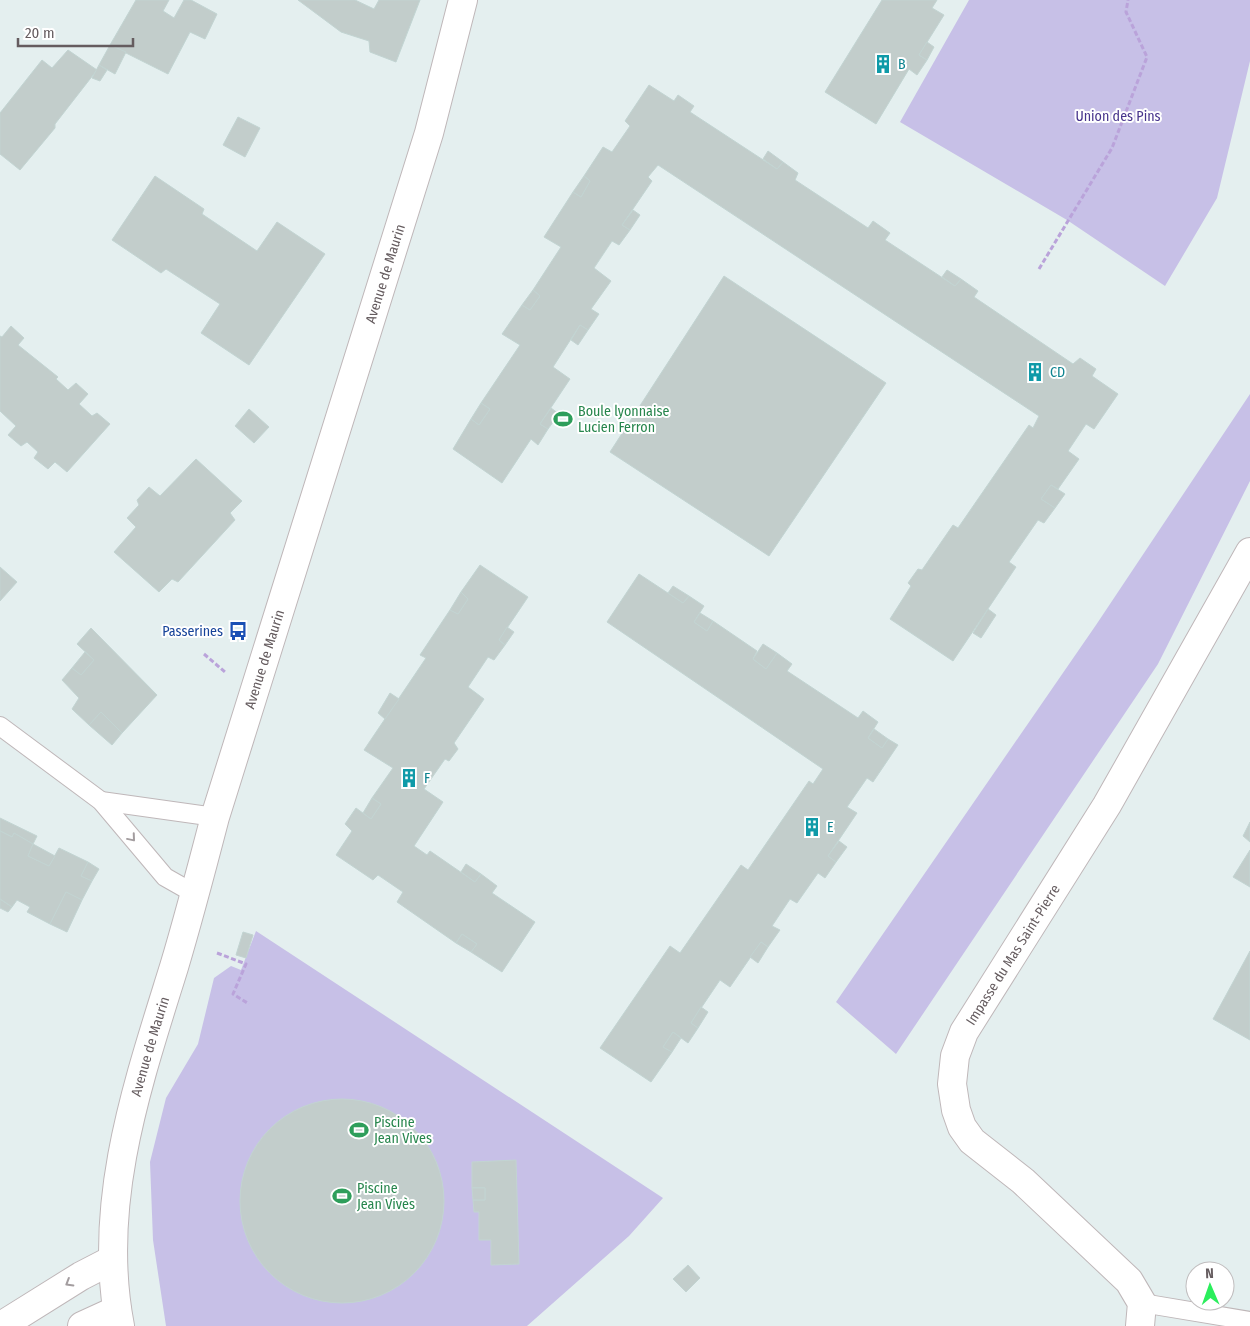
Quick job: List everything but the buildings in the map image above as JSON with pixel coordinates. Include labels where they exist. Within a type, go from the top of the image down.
[{"type":"street","name":"Avenue de Maurin","points":[[119,1318],[112,1260],[117,1183],[133,1100],[195,894],[215,817],[429,133],[463,0]]},
{"type":"street","name":"Impasse du Mas Saint-Pierre","points":[[1141,1315],[1129,1281],[1023,1181],[972,1141],[962,1127],[956,1110],[952,1084],[955,1056],[964,1032],[1107,805],[1250,552]]},
{"type":"street","points":[[1,1326],[81,1276],[112,1260]]},
{"type":"street","points":[[82,1326],[119,1318]]},
{"type":"lane","points":[[0,726],[101,801],[165,877],[195,894]]},
{"type":"lane","points":[[101,801],[215,817]]},
{"type":"lane","points":[[1141,1315],[1250,1321]]},
{"type":"path","points":[[1039,269],[1112,148],[1147,57],[1126,12],[1128,0]]},
{"type":"path","points":[[217,953],[246,964],[232,994],[249,1004]]},
{"type":"green space","name":"Union des Pins","points":[[969,0],[1250,0],[1250,61],[1217,198],[1165,286],[1067,220],[900,122]]},
{"type":"green space","points":[[1250,394],[1250,481],[1158,664],[896,1054],[836,1002],[1096,625]]},
{"type":"green space","name":"Piscine Jean Vives","points":[[256,931],[663,1198],[629,1236],[527,1326],[166,1326],[153,1240],[150,1162],[166,1098],[198,1044],[214,978],[231,966],[241,970]]},
{"type":"place","name":"B","points":[[883,64]]},
{"type":"place","name":"CD","points":[[1035,372]]},
{"type":"place","name":"Boule lyonnaise Lucien Ferron","points":[[563,419]]},
{"type":"place","name":"Passerines","points":[[238,631]]},
{"type":"place","name":"F","points":[[409,778]]},
{"type":"place","name":"E","points":[[812,827]]},
{"type":"place","name":"Piscine Jean Vives","points":[[359,1130]]},
{"type":"place","name":"Piscine Jean Vivès","points":[[342,1196]]}]
